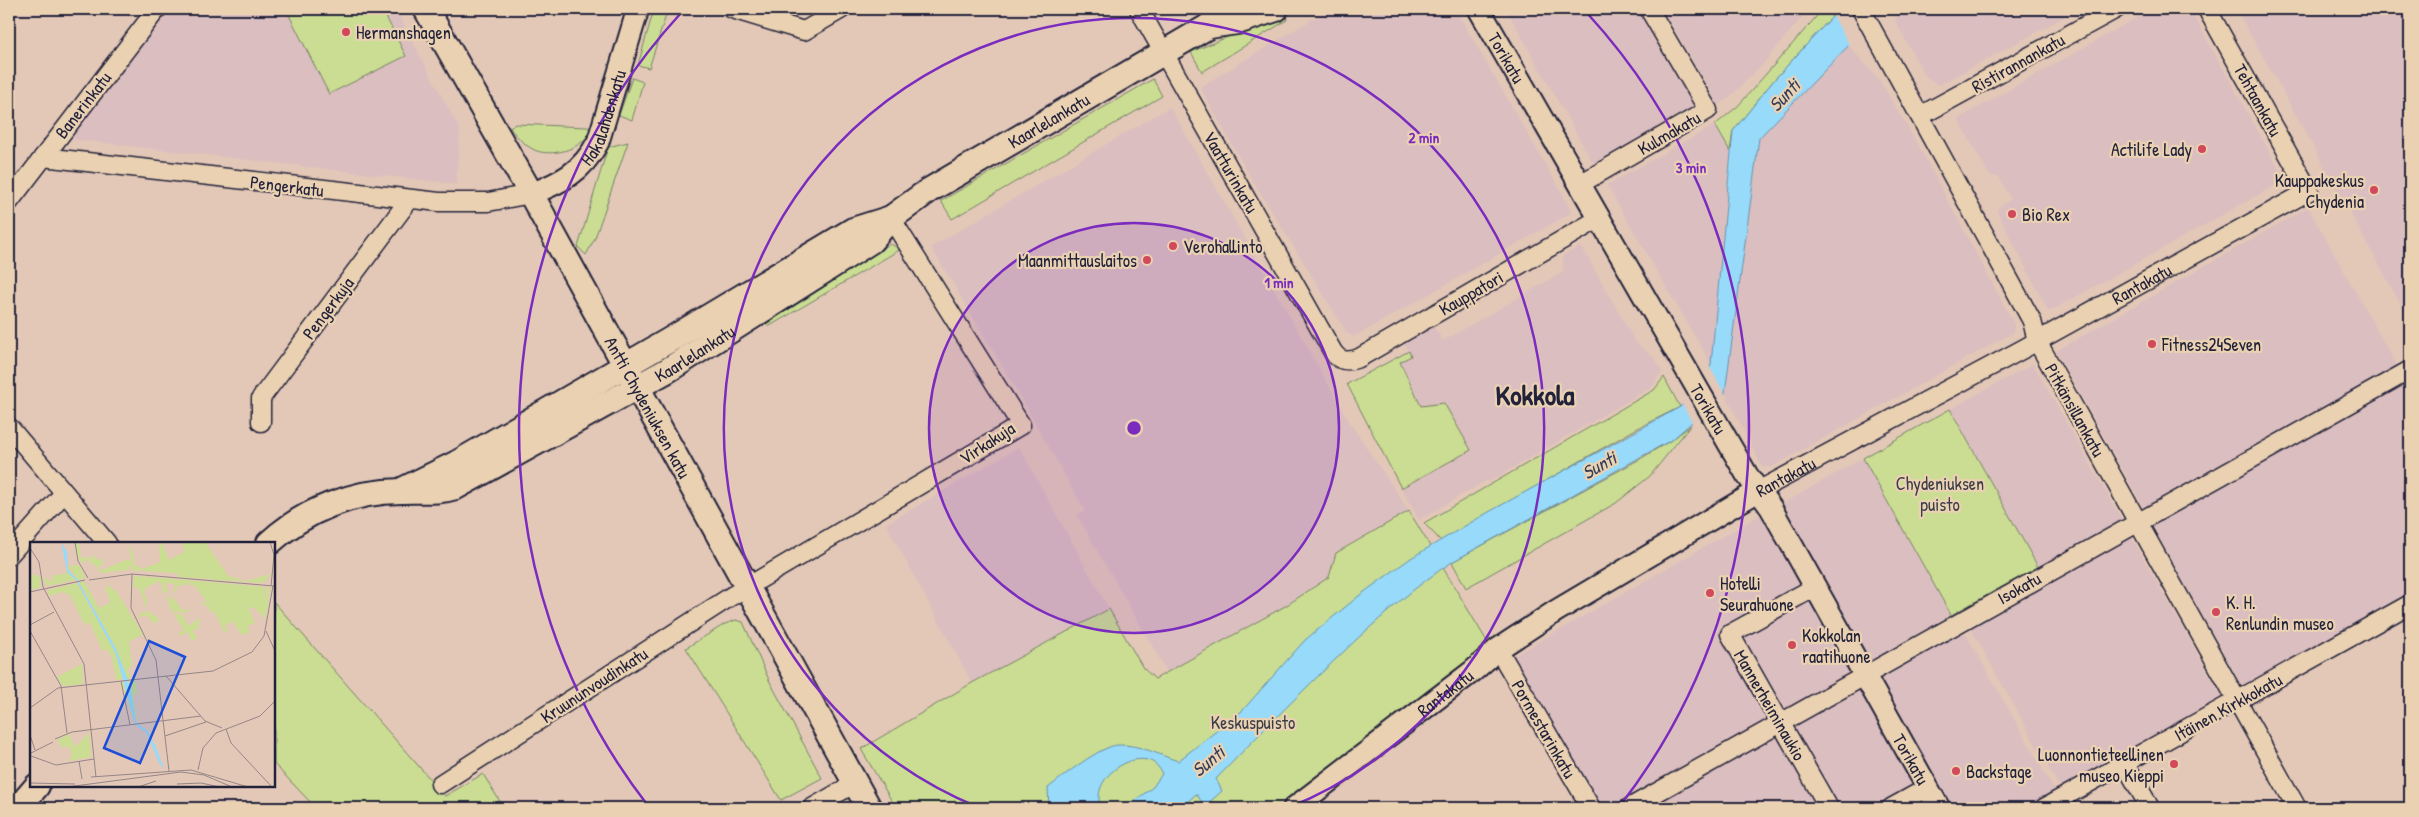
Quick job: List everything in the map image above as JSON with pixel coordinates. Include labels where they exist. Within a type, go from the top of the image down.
[{"type":"main road","name":"Antti Chydeniuksen katu","points":[[426,9],[531,194],[869,808]]},
{"type":"main road","name":"Kaarlelankatu","points":[[270,542],[292,524],[320,508],[353,498],[400,490],[436,492],[456,487],[637,387],[752,319],[813,277],[871,242],[891,218],[928,191],[1209,26],[1227,9]]},
{"type":"main road","name":"Kaarlelankatu","points":[[1209,26],[1237,22],[1276,9]]},
{"type":"main road","name":"Kaarlelankatu","points":[[400,490],[457,463],[853,230],[891,218]]},
{"type":"main road","points":[[18,808],[36,787]]},
{"type":"street","name":"Banerinkatu","points":[[9,202],[157,9]]},
{"type":"street","name":"Hakalahdenkatu","points":[[531,194],[571,175],[583,165],[592,153],[598,142],[638,9]]},
{"type":"street","points":[[732,9],[804,31],[842,9]]},
{"type":"street","name":"Vaatturinkatu","points":[[1139,9],[1333,352],[1340,360]]},
{"type":"street","name":"Torikatu","points":[[1480,9],[1712,415],[1747,475],[1770,508],[1939,808]]},
{"type":"street","name":"Kulmakatu","points":[[1580,184],[1708,110],[1649,9]]},
{"type":"street","name":"Pitkänsillankatu","points":[[1861,9],[2032,322],[2037,341],[2297,808]]},
{"type":"street","name":"Ristirannankatu","points":[[1920,116],[2116,9]]},
{"type":"street","name":"Tehtaankatu","points":[[2207,9],[2309,192]]},
{"type":"street","name":"Pengerkatu","points":[[43,157],[409,200],[457,203],[488,202],[531,194]]},
{"type":"street","name":"Rantakatu","points":[[1294,808],[1473,671],[1498,649],[1556,612],[1758,491],[2309,192]]},
{"type":"street","name":"Pengerkuja","points":[[261,422],[261,398],[409,200]]},
{"type":"street","name":"Virkakuja","points":[[747,586],[1021,425],[891,218]]},
{"type":"street","name":"Kauppatori","points":[[1340,360],[1347,361],[1359,358],[1600,218]]},
{"type":"street","name":"Isokatu","points":[[1629,808],[1864,674],[2410,370]]},
{"type":"street","points":[[9,427],[106,542]]},
{"type":"street","points":[[9,555],[64,493]]},
{"type":"street","name":"Kruununvoudinkatu","points":[[440,784],[747,586]]},
{"type":"street","name":"Mannerheiminaukio","points":[[1815,587],[1730,634],[1829,808]]},
{"type":"street","name":"Itäinen Kirkkokatu","points":[[2044,808],[2410,604]]},
{"type":"street","name":"Pormestarinkatu","points":[[1498,649],[1591,808]]},
{"type":"street","points":[[2125,764],[2150,808]]},
{"type":"street","points":[[812,808],[855,783]]},
{"type":"street","points":[[1891,808],[1927,788]]},
{"type":"shaded area","points":[[161,9],[395,9],[460,130],[456,184],[61,138]]},
{"type":"shaded area","points":[[1330,9],[1455,9],[1565,198],[1571,213],[1354,337],[1347,333],[1245,168],[1200,87]]},
{"type":"shaded area","points":[[1506,9],[1639,9],[1695,106],[1595,166]]},
{"type":"shaded area","points":[[1663,9],[1809,9],[1763,64],[1730,97],[1718,105]]},
{"type":"shaded area","points":[[1901,9],[2079,9],[1939,85],[1926,77],[1895,21]]},
{"type":"shaded area","points":[[2152,9],[2190,9],[2285,180],[2049,312],[1997,212],[1999,207],[2011,199],[1999,177],[1989,175],[1958,119]]},
{"type":"shaded area","name":"Kauppakeskus Chydenia","points":[[2236,9],[2410,9],[2410,321],[2264,58]]},
{"type":"shaded area","points":[[1848,45],[1880,81],[1917,143],[2014,324],[2014,332],[1772,467],[1762,467],[1725,393],[1759,138]]},
{"type":"shaded area","points":[[1170,107],[1352,426],[1409,511],[1336,553],[1329,577],[1287,605],[1167,672],[1077,515],[1085,511],[1013,384],[931,247]]},
{"type":"shaded area","points":[[1715,125],[1730,151],[1711,364],[1607,185]]},
{"type":"shaded area","points":[[2308,207],[2397,366],[2144,508],[2056,351]]},
{"type":"shaded area","points":[[1581,246],[1636,343],[1655,359],[1662,371],[1652,387],[1489,482],[1487,480],[1419,520],[1401,488],[1470,450],[1444,403],[1422,407],[1400,362],[1411,356],[1404,342],[1434,327],[1443,341],[1563,272],[1563,255]]},
{"type":"shaded area","points":[[2033,364],[2122,520],[2038,567],[1950,409]]},
{"type":"shaded area","points":[[2407,383],[2410,388],[2410,592],[2242,686],[2152,525]]},
{"type":"shaded area","points":[[1019,447],[1109,609],[972,683],[886,524]]},
{"type":"shaded area","points":[[1863,458],[1951,615],[1870,661],[1782,504]]},
{"type":"shaded area","points":[[1762,514],[1853,673],[1614,808],[1598,808],[1512,657]]},
{"type":"shaded area","points":[[2130,535],[2222,697],[2060,788],[1969,625]]},
{"type":"shaded area","points":[[1963,629],[2055,791],[2023,808],[1950,808],[1878,678]]},
{"type":"shaded area","points":[[1858,688],[1927,808],[1649,808]]},
{"type":"green space","name":"Hermanshagen","points":[[286,9],[382,9],[406,56],[329,94]]},
{"type":"green space","points":[[654,9],[668,9],[649,68],[638,65]]},
{"type":"green space","points":[[1823,9],[1827,9],[1832,17],[1774,80],[1733,131],[1730,151],[1715,125],[1738,106]]},
{"type":"green space","points":[[1284,14],[1287,20],[1202,72],[1191,52]]},
{"type":"green space","points":[[632,78],[643,82],[632,120],[619,115]]},
{"type":"green space","points":[[1153,79],[1162,96],[952,219],[941,201]]},
{"type":"green space","points":[[515,124],[587,127],[591,129],[588,136],[576,146],[560,152],[544,153],[533,149],[519,138],[510,128]]},
{"type":"green space","points":[[628,142],[595,238],[586,255],[578,247],[608,147]]},
{"type":"green space","points":[[890,244],[901,249],[768,327],[763,321],[778,308]]},
{"type":"green space","points":[[1409,351],[1411,356],[1400,362],[1421,406],[1444,403],[1471,450],[1401,488],[1347,384]]},
{"type":"green space","points":[[1664,377],[1680,407],[1636,429],[1441,541],[1424,523],[1654,390]]},
{"type":"green space","name":"Chydeniuksen puisto","points":[[1950,409],[2038,567],[1951,615],[1863,458]]},
{"type":"green space","points":[[1691,425],[1650,476],[1616,503],[1466,588],[1452,562],[1640,459],[1673,439]]},
{"type":"green space","name":"Keskuspuisto","points":[[1409,511],[1491,648],[1280,808],[896,808],[861,749],[972,683],[1109,609],[1143,668],[1155,679],[1287,605],[1329,577],[1336,553]]},
{"type":"green space","points":[[275,603],[445,796],[483,774],[504,808],[316,808],[275,765]]},
{"type":"green space","points":[[736,620],[743,622],[770,682],[822,778],[781,800],[686,648],[725,624]]},
{"type":"water","name":"Sunti","points":[[1844,9],[1884,9],[1759,138],[1725,393],[1673,439],[1452,562],[1415,589],[1339,656],[1233,761],[1216,779],[1222,791],[1205,806],[1196,794],[1181,808],[1125,808],[1153,787],[1162,774],[1155,764],[1145,760],[1134,760],[1122,765],[1111,773],[1103,783],[1099,795],[1101,808],[1049,808],[1048,788],[1082,763],[1110,747],[1118,745],[1134,746],[1178,761],[1242,711],[1305,640],[1360,595],[1411,558],[1487,513],[1680,407],[1704,382],[1711,364],[1733,131],[1774,80],[1832,17]]},
{"type":"pier","points":[[1839,9],[1886,9],[1850,46],[1832,14]]},
{"type":"pier","points":[[1708,364],[1726,396],[1694,426],[1681,402],[1702,381]]},
{"type":"place","name":"Hermanshagen","points":[[346,32]]},
{"type":"place","name":"Actilife Lady","points":[[2202,149]]},
{"type":"place","name":"Kauppakeskus Chydenia","points":[[2374,190]]},
{"type":"place","name":"Bio Rex","points":[[2012,214]]},
{"type":"place","name":"Verohallinto","points":[[1173,246]]},
{"type":"place","name":"Maanmittauslaitos","points":[[1147,260]]},
{"type":"place","name":"Fitness24Seven","points":[[2152,344]]},
{"type":"place","name":"Hotelli Seurahuone","points":[[1710,593]]},
{"type":"place","name":"K. H. Renlundin museo","points":[[2216,612]]},
{"type":"place","name":"Kokkolan raatihuone","points":[[1792,645]]},
{"type":"place","name":"Luonnontieteellinen museo Kieppi","points":[[2174,764]]},
{"type":"place","name":"Backstage","points":[[1956,771]]},
{"type":"district","name":"Kokkola","points":[[1535,395]]}]
